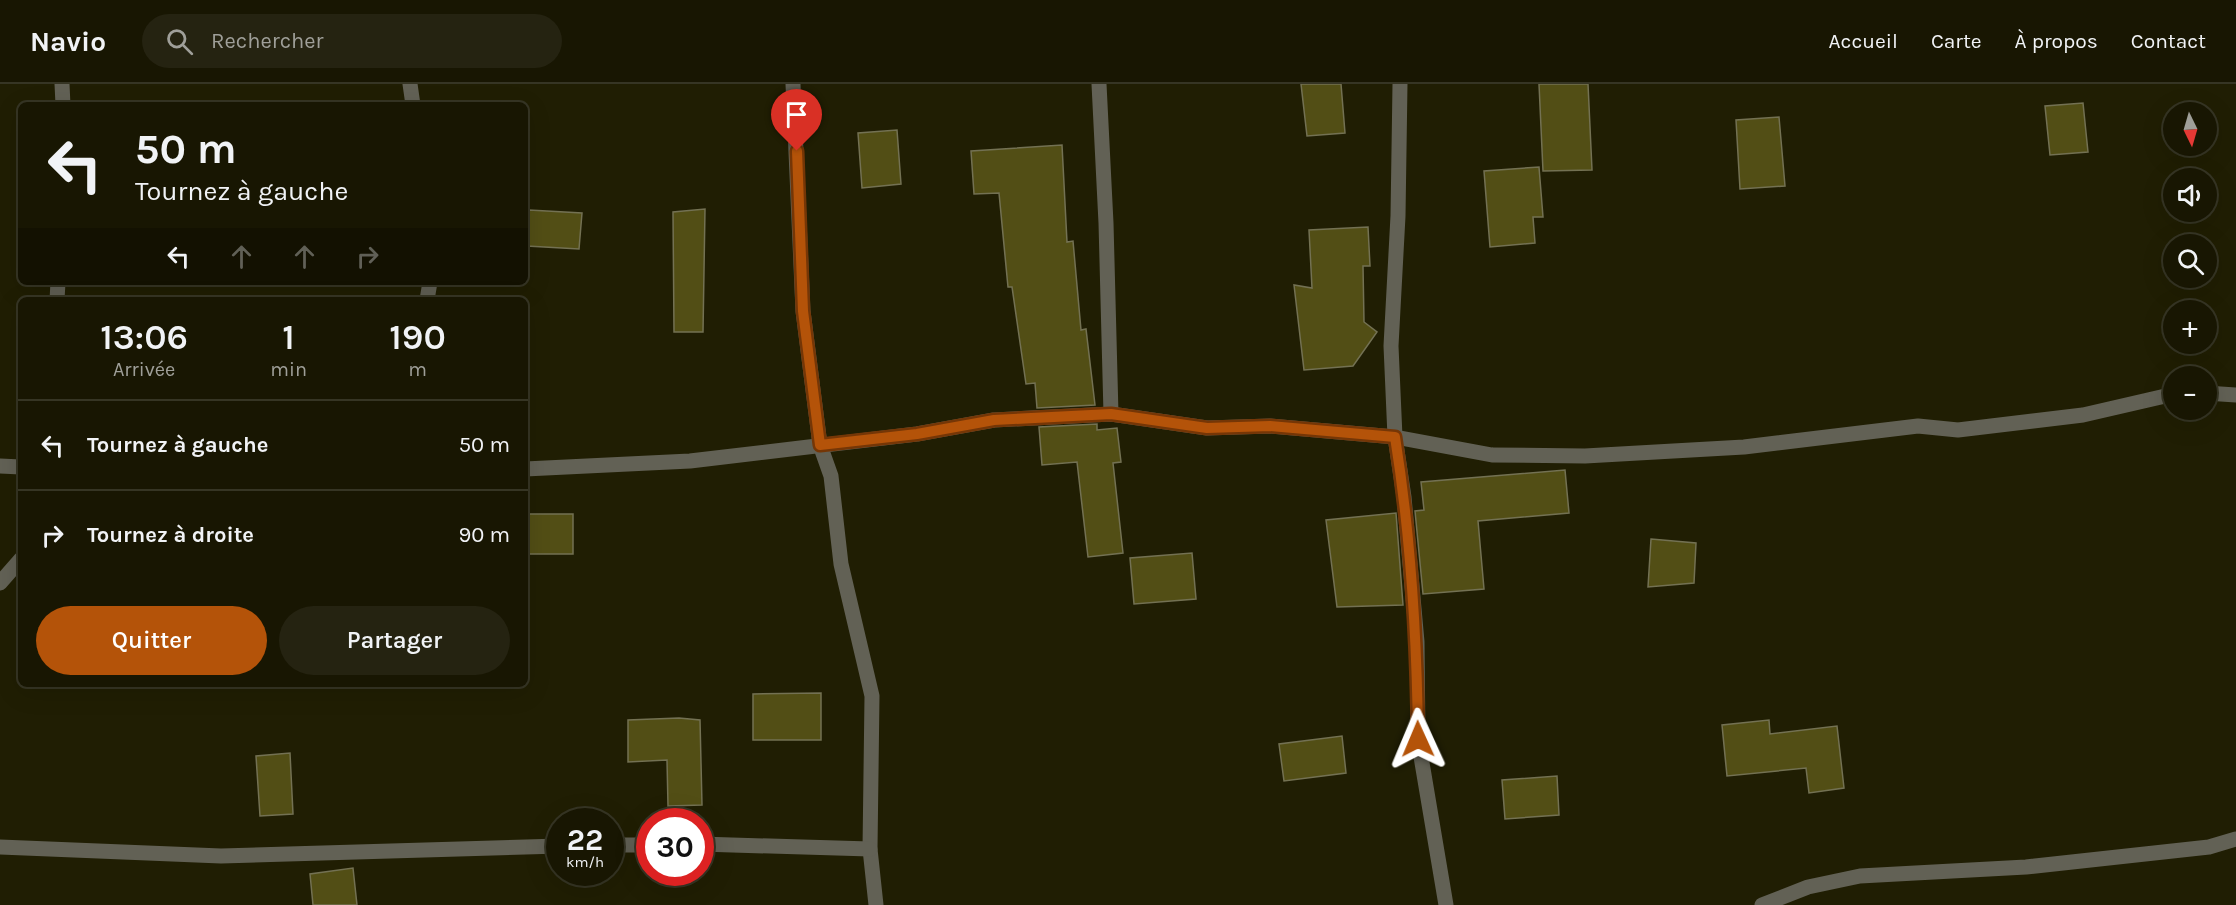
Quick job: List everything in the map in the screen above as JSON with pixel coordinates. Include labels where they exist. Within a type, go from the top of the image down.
[{"type":"street","points":[[62,84],[63,102]]},
{"type":"street","points":[[410,84],[413,102]]},
{"type":"street","points":[[794,84],[803,311],[820,445],[831,476],[841,564],[872,696],[870,849],[876,905]]},
{"type":"street","points":[[1099,84],[1106,223],[1111,414]]},
{"type":"street","points":[[1400,84],[1398,216],[1391,346],[1395,437],[1404,497],[1417,642],[1418,739],[1446,905]]},
{"type":"street","points":[[2217,394],[2236,395]]},
{"type":"street","points":[[528,469],[690,462],[917,434],[994,420],[1111,414],[1207,428],[1270,426],[1395,437],[1492,455],[1585,456],[1744,447],[1918,426],[1968,429],[2083,415],[2163,397]]},
{"type":"street","points":[[0,466],[18,467]]},
{"type":"street","points":[[0,583],[18,562]]},
{"type":"street","points":[[1762,905],[1808,887],[1860,876],[2026,867],[2209,847],[2236,839]]},
{"type":"street","points":[[714,844],[870,849]]},
{"type":"street","points":[[0,848],[221,856],[546,846]]},
{"type":"building","points":[[1301,84],[1341,84],[1345,133],[1307,136]]},
{"type":"building","points":[[1539,84],[1588,84],[1592,170],[1543,171]]},
{"type":"building","points":[[2083,103],[2088,152],[2050,155],[2045,106]]},
{"type":"building","points":[[1779,117],[1785,186],[1740,189],[1736,120]]},
{"type":"building","points":[[897,130],[901,184],[862,188],[858,133]]},
{"type":"building","points":[[1062,145],[1067,242],[1073,241],[1081,330],[1086,329],[1095,405],[1037,408],[1035,383],[1026,384],[1012,287],[1008,287],[999,193],[974,194],[971,151]]},
{"type":"building","points":[[1539,167],[1543,217],[1533,217],[1535,243],[1490,247],[1484,171]]},
{"type":"building","points":[[705,209],[703,332],[674,332],[673,212]]},
{"type":"building","points":[[529,210],[582,213],[579,249],[528,246]]},
{"type":"building","points":[[1368,227],[1370,266],[1363,266],[1364,322],[1377,332],[1353,366],[1304,370],[1294,285],[1312,288],[1309,230]]},
{"type":"building","points":[[1097,424],[1097,430],[1117,428],[1121,462],[1113,463],[1123,553],[1088,557],[1077,462],[1042,465],[1039,427]]},
{"type":"building","points":[[1565,470],[1569,513],[1478,521],[1484,589],[1423,594],[1415,511],[1424,510],[1421,482]]},
{"type":"building","points":[[1396,513],[1403,605],[1337,607],[1326,520]]},
{"type":"building","points":[[528,514],[573,514],[573,554],[528,554]]},
{"type":"building","points":[[1651,539],[1696,543],[1694,583],[1648,587]]},
{"type":"building","points":[[1192,553],[1196,599],[1134,604],[1130,558]]},
{"type":"building","points":[[821,693],[821,740],[753,740],[753,694]]},
{"type":"building","points":[[679,718],[700,720],[702,805],[668,806],[667,760],[628,762],[628,720]]},
{"type":"building","points":[[1769,720],[1770,734],[1837,726],[1844,788],[1809,793],[1806,768],[1727,776],[1722,725]]},
{"type":"building","points":[[1342,736],[1346,773],[1284,781],[1279,744]]},
{"type":"building","points":[[290,753],[293,814],[260,816],[256,756]]},
{"type":"building","points":[[1557,776],[1559,815],[1505,819],[1502,780]]},
{"type":"building","points":[[353,868],[357,905],[313,905],[310,874]]},
{"type":"route","points":[[797,151],[803,311],[820,445],[917,434],[994,420],[1111,414],[1207,428],[1270,426],[1395,437],[1404,497],[1417,642],[1418,739]]}]
